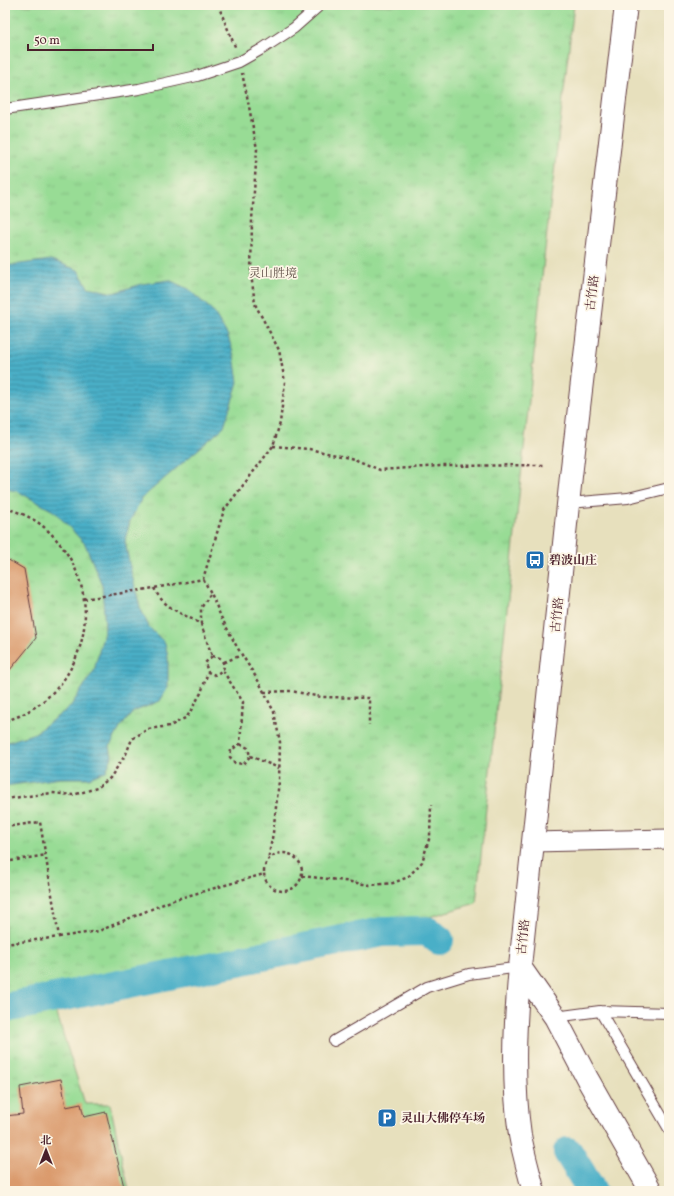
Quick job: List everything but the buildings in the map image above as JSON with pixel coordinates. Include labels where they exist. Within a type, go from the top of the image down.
[{"type":"main road","name":"古竹路","points":[[626,5],[569,503],[520,967],[554,1017],[651,1191]]},
{"type":"main road","points":[[520,967],[516,1012],[515,1084],[520,1135],[534,1191]]},
{"type":"street","points":[[533,842],[669,839]]},
{"type":"lane","points":[[5,109],[139,89],[197,76],[239,62],[262,49],[294,28],[320,5]]},
{"type":"lane","points":[[569,503],[628,498],[669,488]]},
{"type":"lane","points":[[334,1041],[427,987],[469,974],[520,967]]},
{"type":"lane","points":[[600,1011],[669,1129]]},
{"type":"lane","points":[[554,1017],[600,1011],[669,1013]]},
{"type":"path","points":[[218,5],[236,48],[248,96],[256,149],[251,274],[255,304],[279,350],[285,382],[280,423],[273,446],[224,510],[203,579],[211,593],[221,617],[259,682],[274,712],[280,742],[279,768],[273,833],[264,874],[270,886],[282,891],[294,887],[299,882],[302,876],[301,864],[292,854],[279,853],[268,860]]},
{"type":"path","points":[[273,446],[309,449],[354,459],[380,470],[440,466],[543,465]]},
{"type":"path","points":[[5,508],[22,513],[45,528],[63,547],[77,571],[84,599],[85,622],[82,641],[70,671],[55,691],[35,708],[5,721]]},
{"type":"path","points":[[84,599],[140,591],[203,579]]},
{"type":"path","points":[[154,588],[168,607],[200,624]]},
{"type":"path","points":[[211,593],[201,608],[200,624],[212,656]]},
{"type":"path","points":[[224,662],[242,655]]},
{"type":"path","points":[[212,656],[220,658],[224,662],[223,671],[244,702],[240,744]]},
{"type":"path","points":[[5,799],[52,793],[73,794],[97,788],[110,778],[126,754],[132,739],[148,729],[170,726],[187,717],[201,693],[208,672],[206,663],[212,656]]},
{"type":"path","points":[[208,672],[216,675],[223,671]]},
{"type":"path","points":[[264,692],[291,691],[321,697],[369,698],[369,725]]},
{"type":"path","points":[[240,744],[248,748],[250,756]]},
{"type":"path","points":[[240,744],[231,750],[230,757],[235,763],[244,764],[250,756]]},
{"type":"path","points":[[250,756],[279,768]]},
{"type":"path","points":[[302,876],[370,885],[393,883],[408,877],[422,862],[430,836],[431,804]]},
{"type":"path","points":[[5,827],[40,822],[59,937]]},
{"type":"path","points":[[5,862],[46,855]]},
{"type":"path","points":[[5,944],[99,931],[172,900],[264,874]]},
{"type":"green space","name":"灵山胜境","points":[[5,5],[574,5],[545,249],[476,903],[409,923],[51,995],[85,1104],[110,1104],[129,1191],[5,1191]]},
{"type":"water","points":[[51,260],[78,270],[88,287],[113,293],[142,284],[169,280],[188,289],[213,311],[228,336],[234,356],[238,382],[224,427],[142,498],[130,521],[125,541],[140,607],[149,627],[165,643],[168,657],[168,687],[160,701],[133,712],[120,728],[110,746],[112,757],[106,771],[89,778],[61,778],[5,786],[5,743],[35,733],[70,707],[94,671],[105,628],[102,585],[85,544],[55,512],[17,491],[5,489],[5,266]]},
{"type":"waterway","points":[[5,1008],[382,932],[427,931],[439,940]]},
{"type":"waterway","points":[[568,1152],[592,1191]]},
{"type":"place","name":"碧波山庄","points":[[535,560]]},
{"type":"place","name":"灵山大佛停车场","points":[[387,1118]]}]
